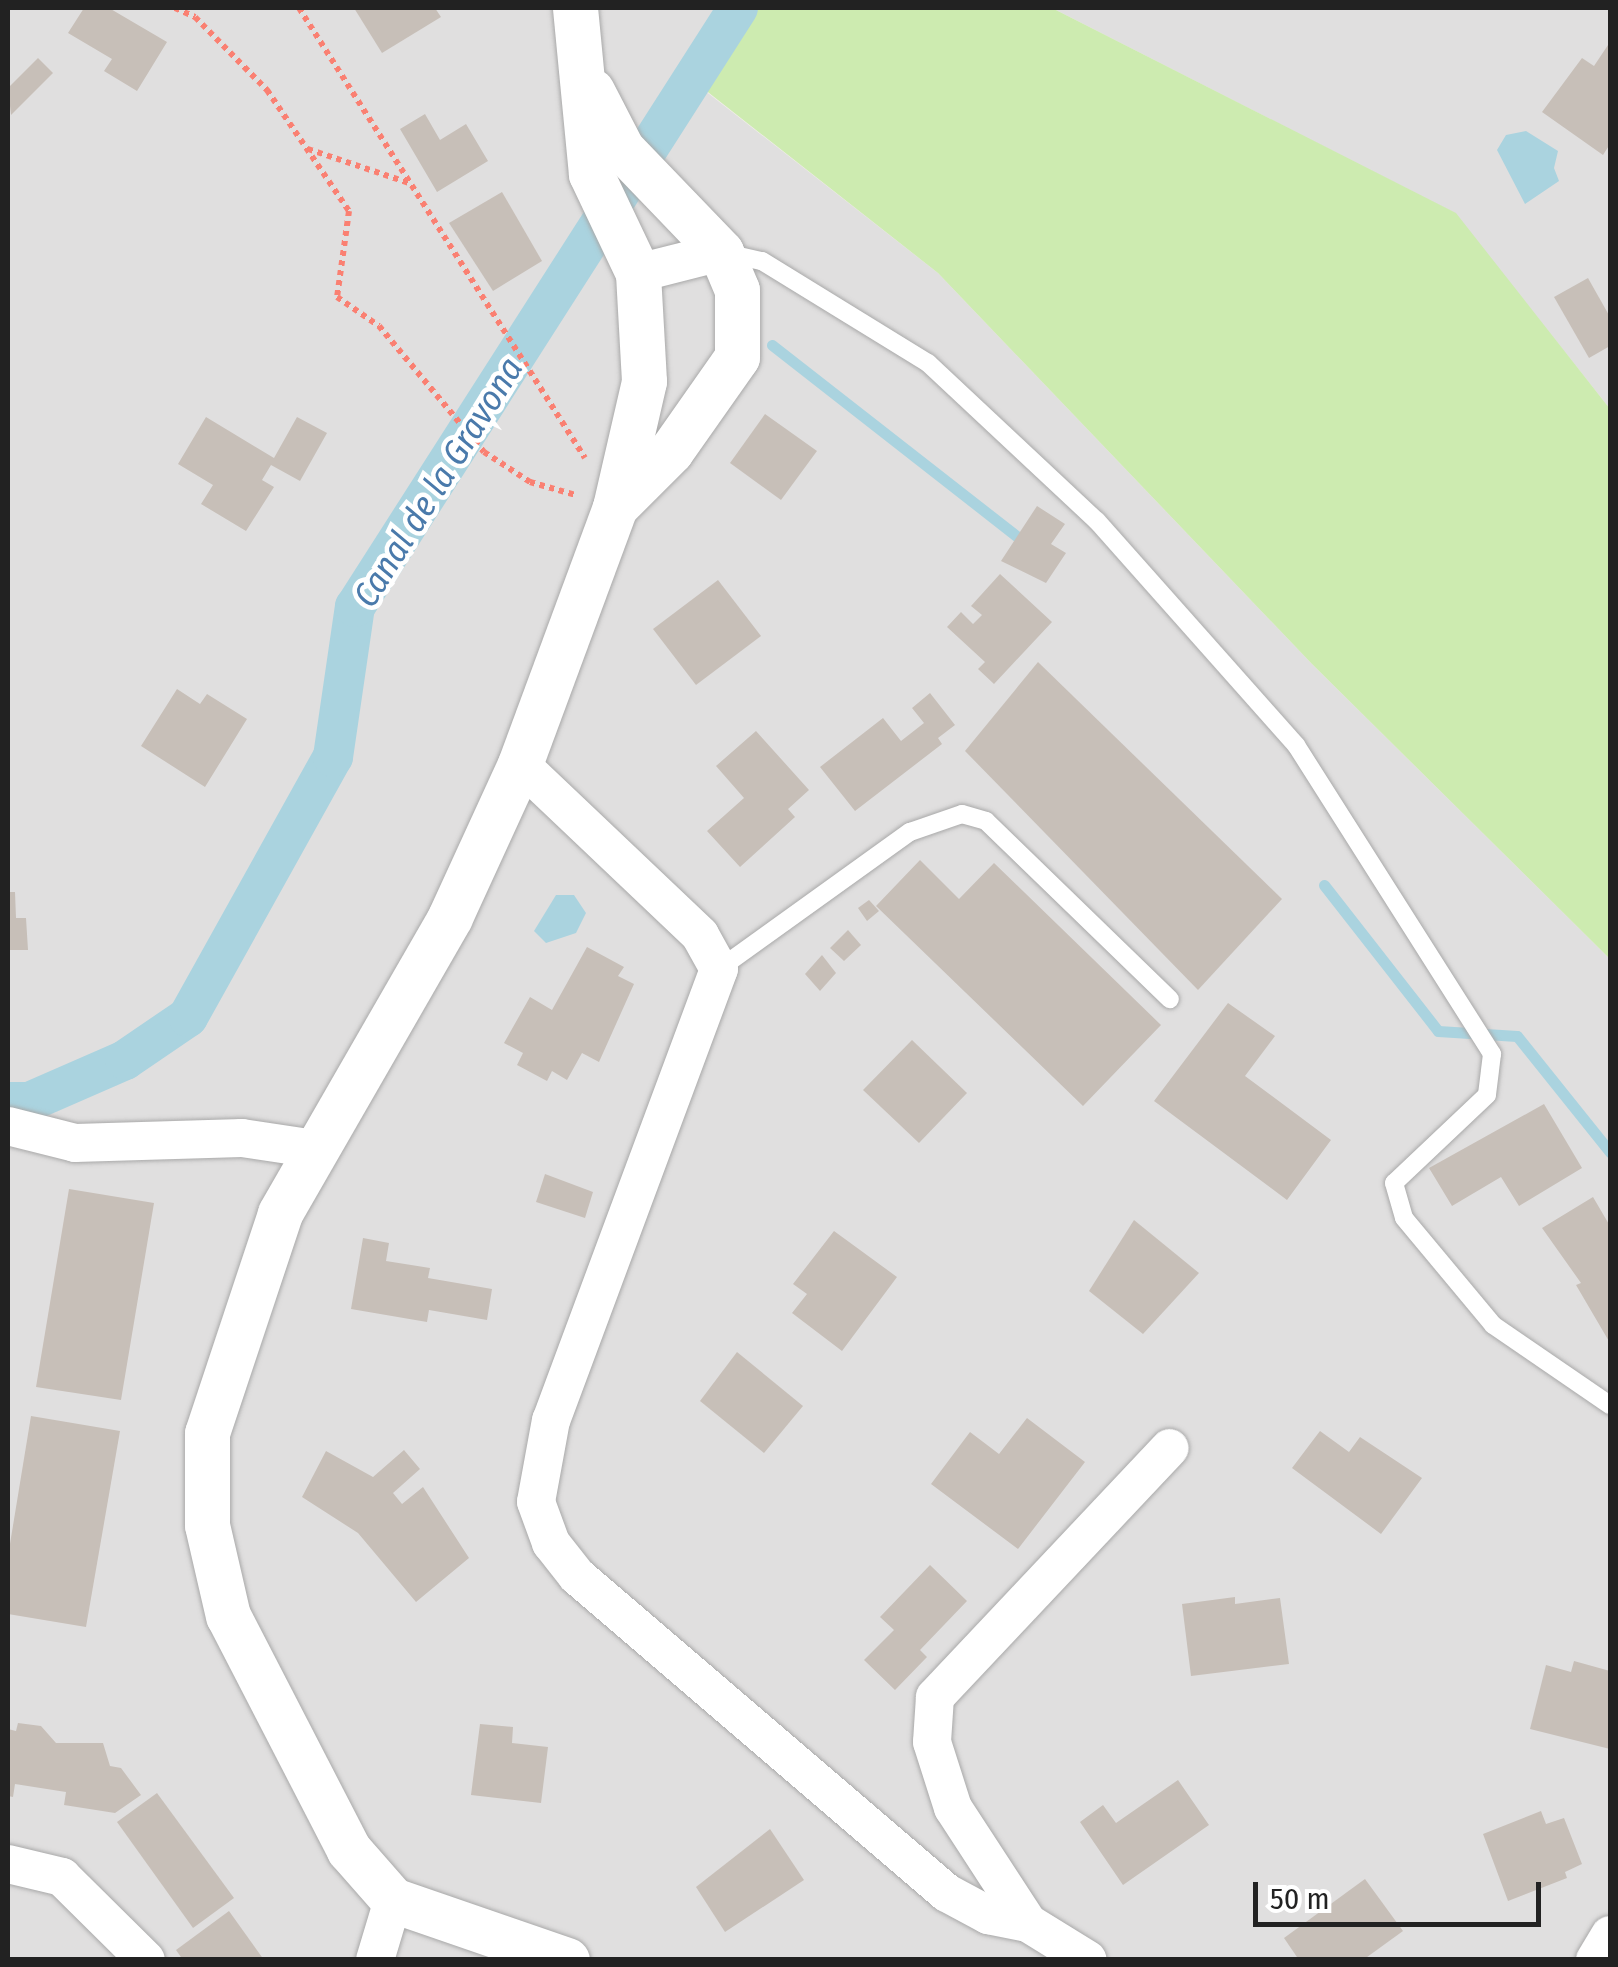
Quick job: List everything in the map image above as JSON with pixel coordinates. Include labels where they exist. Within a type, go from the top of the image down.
[{"type":"street","points":[[567,1960],[393,1900],[349,1850],[228,1616],[207,1525],[207,1433],[280,1213],[450,917],[520,764],[615,507],[644,381],[638,273],[591,174],[576,8]]},
{"type":"street","points":[[580,67],[622,149],[720,252],[737,290],[737,357],[672,451],[615,507]]},
{"type":"street","points":[[638,273],[720,252]]},
{"type":"street","points":[[520,764],[700,935],[719,969],[551,1420],[536,1502],[550,1542],[577,1576],[947,1893],[988,1916],[1028,1923],[1088,1960]]},
{"type":"street","points":[[8,1126],[74,1143],[242,1138],[315,1148]]},
{"type":"street","points":[[1028,1923],[953,1808],[932,1742],[935,1697],[1170,1448]]},
{"type":"street","points":[[8,1864],[62,1877],[146,1960]]},
{"type":"street","points":[[375,1960],[393,1900]]},
{"type":"street","points":[[1594,1960],[1610,1935]]},
{"type":"lane","points":[[720,252],[762,261],[928,363],[1097,522],[1296,745],[1492,1054],[1486,1094],[1394,1182],[1404,1218],[1493,1325],[1610,1405]]},
{"type":"lane","points":[[719,969],[910,832],[962,814],[986,820],[1170,998]]},
{"type":"path","points":[[175,8],[195,16],[267,90],[349,211],[337,297],[379,326],[484,452],[530,482],[615,507]]},
{"type":"path","points":[[298,8],[615,507]]},
{"type":"path","points":[[307,148],[409,183]]},
{"type":"shaded area","points":[[729,8],[704,90],[938,273],[1312,664],[1610,959],[1610,1959],[8,1959],[8,9]]},
{"type":"shaded area","points":[[1052,8],[1610,8],[1610,409],[1455,213]]},
{"type":"green space","points":[[729,8],[1052,8],[1456,213],[1610,409],[1610,959],[1312,664],[938,273],[704,89]]},
{"type":"water","points":[[1526,131],[1558,151],[1554,168],[1559,181],[1525,204],[1497,150],[1506,135]]},
{"type":"water","points":[[556,895],[574,895],[586,913],[576,933],[546,943],[534,931]]},
{"type":"building","points":[[84,8],[109,8],[167,42],[137,91],[104,71],[112,59],[68,33]]},
{"type":"building","points":[[354,8],[435,8],[441,17],[382,53]]},
{"type":"building","points":[[1610,42],[1610,144],[1603,155],[1542,112],[1582,58],[1594,66]]},
{"type":"building","points":[[38,58],[53,73],[11,115],[8,88]]},
{"type":"building","points":[[425,114],[440,140],[466,124],[488,161],[437,192],[400,129]]},
{"type":"building","points":[[502,192],[542,261],[493,291],[449,223]]},
{"type":"building","points":[[1588,278],[1610,317],[1610,346],[1589,358],[1554,297]]},
{"type":"building","points":[[765,414],[817,451],[781,500],[730,463]]},
{"type":"building","points":[[206,417],[274,458],[297,417],[327,433],[300,481],[271,465],[262,480],[274,487],[246,531],[201,504],[213,485],[178,464]]},
{"type":"building","points":[[1037,506],[1065,524],[1051,544],[1066,553],[1046,583],[1001,561]]},
{"type":"building","points":[[1000,574],[1052,622],[994,684],[978,669],[985,662],[947,627],[961,612],[973,624],[982,615],[971,606]]},
{"type":"building","points":[[718,580],[761,636],[696,685],[653,629]]},
{"type":"building","points":[[1038,662],[1282,899],[1198,990],[965,751]]},
{"type":"building","points":[[177,689],[200,704],[207,694],[247,719],[205,787],[141,746]]},
{"type":"building","points":[[930,693],[955,725],[938,738],[942,744],[855,811],[820,767],[883,718],[901,741],[924,723],[912,708]]},
{"type":"building","points":[[756,731],[809,790],[788,809],[795,817],[740,867],[707,831],[744,798],[716,766]]},
{"type":"building","points":[[920,860],[959,899],[994,863],[1161,1025],[1083,1106],[876,906]]},
{"type":"building","points":[[8,892],[15,892],[16,918],[26,918],[28,950],[8,950]]},
{"type":"building","points":[[869,900],[879,911],[867,921],[858,908]]},
{"type":"building","points":[[848,930],[861,945],[844,961],[830,948]]},
{"type":"building","points":[[587,947],[624,967],[618,976],[634,984],[599,1062],[582,1053],[567,1080],[552,1071],[547,1081],[517,1065],[523,1053],[504,1043],[530,997],[552,1010]]},
{"type":"building","points":[[822,955],[836,973],[820,991],[805,974]]},
{"type":"building","points":[[1228,1003],[1275,1036],[1245,1076],[1331,1140],[1287,1200],[1154,1101]]},
{"type":"building","points":[[912,1040],[967,1093],[919,1143],[863,1090]]},
{"type":"building","points":[[1544,1104],[1582,1168],[1519,1206],[1501,1177],[1452,1206],[1429,1168]]},
{"type":"building","points":[[545,1174],[593,1192],[585,1218],[536,1202]]},
{"type":"building","points":[[69,1189],[154,1203],[121,1400],[36,1387]]},
{"type":"building","points":[[1593,1197],[1610,1226],[1610,1343],[1576,1285],[1581,1283],[1542,1228]]},
{"type":"building","points":[[1134,1220],[1199,1273],[1143,1334],[1089,1291]]},
{"type":"building","points":[[834,1231],[897,1277],[842,1351],[792,1313],[807,1294],[793,1284]]},
{"type":"building","points":[[363,1238],[389,1243],[386,1261],[430,1268],[428,1278],[492,1289],[487,1320],[429,1310],[427,1322],[351,1309]]},
{"type":"building","points":[[737,1352],[803,1406],[764,1453],[700,1401]]},
{"type":"building","points":[[31,1416],[120,1431],[86,1627],[8,1614],[8,1556]]},
{"type":"building","points":[[1027,1418],[1085,1462],[1018,1549],[931,1484],[970,1432],[999,1454]]},
{"type":"building","points":[[1320,1431],[1349,1452],[1360,1437],[1422,1478],[1381,1534],[1292,1468]]},
{"type":"building","points":[[404,1450],[420,1469],[393,1493],[402,1504],[423,1487],[469,1558],[416,1602],[358,1533],[302,1497],[326,1451],[373,1477]]},
{"type":"building","points":[[930,1565],[967,1601],[920,1650],[927,1657],[895,1690],[864,1660],[894,1630],[880,1617]]},
{"type":"building","points":[[1235,1597],[1235,1604],[1280,1598],[1289,1664],[1191,1676],[1182,1604]]},
{"type":"building","points":[[1574,1661],[1610,1671],[1610,1749],[1530,1729],[1546,1665],[1571,1672]]},
{"type":"building","points":[[18,1723],[41,1726],[56,1743],[103,1743],[110,1766],[121,1768],[141,1795],[115,1813],[64,1805],[66,1792],[15,1784],[13,1797],[8,1796],[8,1729],[16,1731]]},
{"type":"building","points":[[480,1724],[513,1727],[512,1743],[548,1747],[541,1803],[471,1795]]},
{"type":"building","points":[[1178,1780],[1209,1825],[1123,1885],[1080,1822],[1103,1805],[1116,1823]]},
{"type":"building","points":[[157,1793],[234,1898],[193,1928],[117,1822]]},
{"type":"building","points":[[1541,1811],[1546,1824],[1564,1818],[1582,1864],[1565,1872],[1567,1878],[1508,1901],[1483,1834]]},
{"type":"building","points":[[770,1829],[804,1880],[725,1932],[696,1887]]},
{"type":"building","points":[[1365,1879],[1403,1931],[1363,1960],[1299,1960],[1284,1938]]},
{"type":"building","points":[[229,1911],[264,1960],[183,1960],[176,1950]]},
{"type":"waterway","name":"Canal de la Gravona","points":[[8,1102],[29,1102],[125,1060],[188,1017],[333,757],[355,607],[738,8]]},
{"type":"waterway","points":[[772,345],[1018,537]]},
{"type":"waterway","points":[[1324,885],[1438,1031],[1517,1036],[1610,1152]]}]
